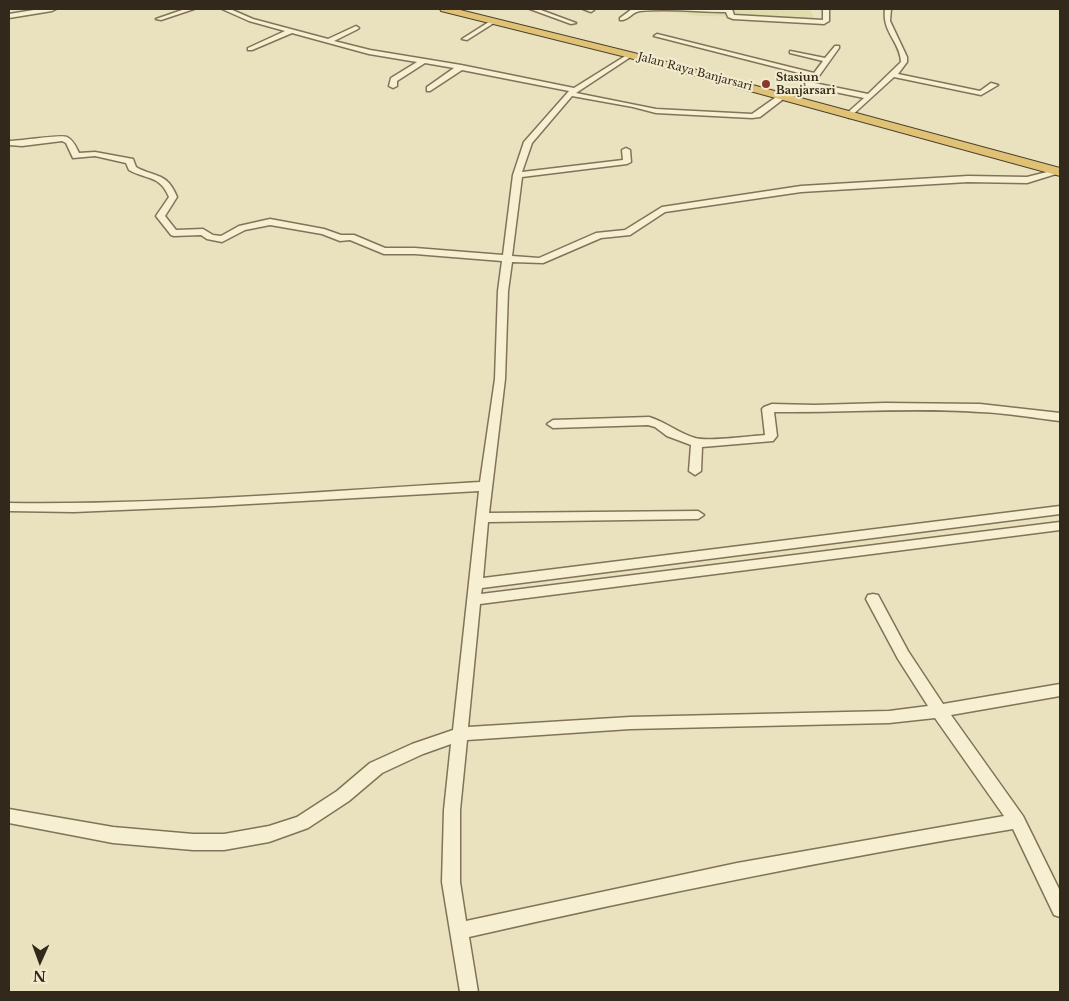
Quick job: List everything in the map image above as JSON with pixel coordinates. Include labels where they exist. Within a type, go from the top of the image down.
[{"type":"highway","name":"Jalan Raya Banjarsari","points":[[445,9],[630,54],[849,116],[1058,172]]},
{"type":"street","points":[[9,16],[52,9]]},
{"type":"street","points":[[159,18],[191,9]]},
{"type":"street","points":[[225,9],[251,20],[369,52],[461,67],[651,110],[756,116],[782,97]]},
{"type":"street","points":[[533,9],[574,23]]},
{"type":"street","points":[[622,19],[636,9],[729,9],[730,16],[733,17],[824,22],[826,21],[826,9]]},
{"type":"street","points":[[849,116],[893,75],[904,62],[904,57],[887,20],[888,9]]},
{"type":"street","points":[[465,39],[494,21]]},
{"type":"street","points":[[328,41],[356,28]]},
{"type":"street","points":[[250,49],[291,31]]},
{"type":"street","points":[[657,36],[814,77]]},
{"type":"street","points":[[837,47],[809,84],[870,97]]},
{"type":"street","points":[[792,52],[827,60]]},
{"type":"street","points":[[469,992],[450,882],[452,810],[482,518],[500,379],[502,291],[508,259],[519,166],[528,142],[573,92],[630,54]]},
{"type":"street","points":[[393,86],[394,80],[424,61]]},
{"type":"street","points":[[430,89],[461,67]]},
{"type":"street","points":[[893,75],[981,93],[994,85]]},
{"type":"street","points":[[9,143],[22,144],[63,138],[69,142],[76,156],[95,154],[130,161],[132,168],[160,178],[168,184],[173,198],[160,216],[174,233],[203,232],[210,237],[222,239],[242,228],[270,222],[324,232],[340,238],[352,237],[384,251],[415,251],[540,261],[599,235],[627,233],[662,210],[802,189],[968,179],[1027,180],[1058,172]]},
{"type":"street","points":[[518,175],[627,162],[626,150]]},
{"type":"street","points":[[553,424],[655,422],[671,433],[698,444],[769,438],[772,436],[768,409],[772,408],[815,409],[884,406],[980,408],[1060,418]]},
{"type":"street","points":[[695,471],[698,444]]},
{"type":"street","points":[[9,508],[74,508],[214,502],[486,486]]},
{"type":"street","points":[[476,584],[660,568],[1011,524],[1060,510]]},
{"type":"street","points":[[482,518],[698,515]]},
{"type":"street","points":[[1011,524],[1060,526]]},
{"type":"street","points":[[474,600],[660,568]]},
{"type":"street","points":[[873,599],[903,655],[939,711],[1017,821],[1060,909]]},
{"type":"street","points":[[9,816],[113,835],[193,842],[224,842],[269,834],[302,823],[342,796],[376,768],[418,748],[461,734],[630,723],[889,717],[939,711],[1060,690]]},
{"type":"street","points":[[459,931],[677,882],[906,838],[1017,821]]},
{"type":"shaded area","points":[[651,9],[810,9],[814,18],[699,16]]},
{"type":"place","name":"Stasiun Banjarsari","points":[[766,84]]}]
